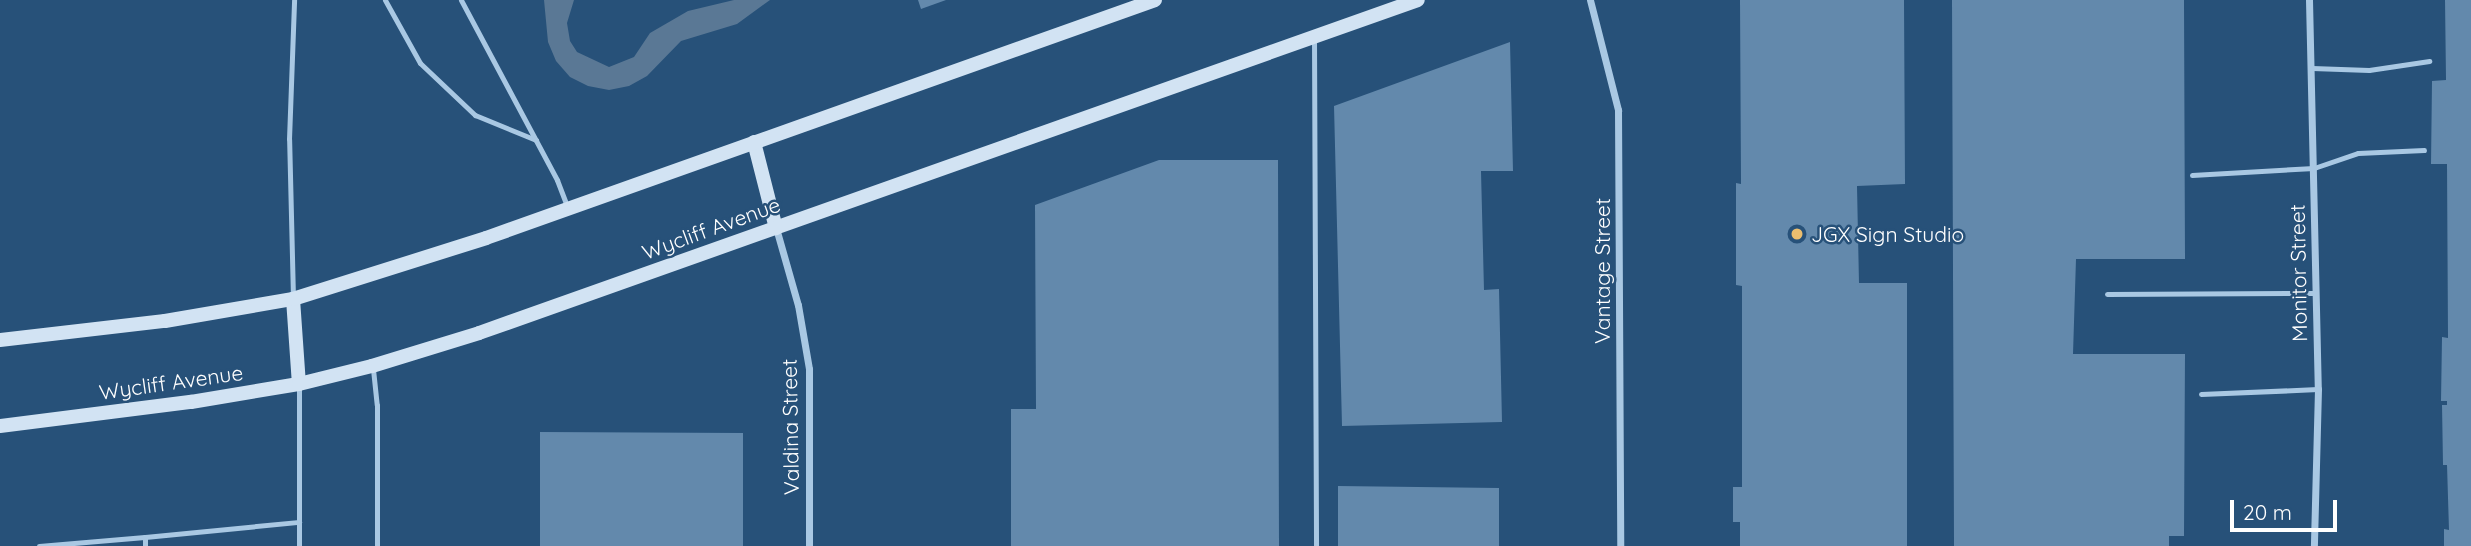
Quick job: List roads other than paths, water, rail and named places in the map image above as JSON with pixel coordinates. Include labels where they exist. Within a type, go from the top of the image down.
[{"type":"main road","points":[[0,340],[165,321],[293,299],[427,258],[1156,0]]},
{"type":"main road","name":"Wycliff Avenue","points":[[0,426],[191,402],[299,384],[372,366],[478,333],[1418,0]]},
{"type":"main road","points":[[754,142],[776,228]]},
{"type":"main road","points":[[293,299],[299,384]]},
{"type":"street","name":"Vantage Street","points":[[1590,0],[1618,110],[1620,546]]},
{"type":"street","name":"Monitor Street","points":[[2309,0],[2318,389],[2314,546]]},
{"type":"street","name":"Valdina Street","points":[[776,228],[798,305],[809,369],[809,546]]},
{"type":"lane","points":[[293,299],[289,139],[294,0]]},
{"type":"lane","points":[[385,0],[420,63],[475,116],[536,140]]},
{"type":"lane","points":[[461,0],[536,140],[568,208]]},
{"type":"lane","points":[[1314,37],[1315,546]]},
{"type":"lane","points":[[2312,68],[2369,70],[2428,61]]},
{"type":"lane","points":[[2192,175],[2314,168],[2358,152],[2424,150]]},
{"type":"lane","points":[[2107,294],[2316,293]]},
{"type":"lane","points":[[372,366],[377,405],[377,546]]},
{"type":"lane","points":[[299,384],[299,546]]},
{"type":"lane","points":[[2201,394],[2318,389]]},
{"type":"lane","points":[[38,546],[299,522]]},
{"type":"lane","points":[[145,537],[145,546]]},
{"type":"water","points":[[544,0],[574,0],[567,23],[570,41],[577,52],[609,67],[634,57],[650,33],[688,11],[734,0],[770,0],[737,24],[681,41],[647,76],[629,86],[609,90],[588,86],[570,77],[556,61],[548,42]]},
{"type":"place","name":"JGX Sign Studio","points":[[1797,234]]}]
